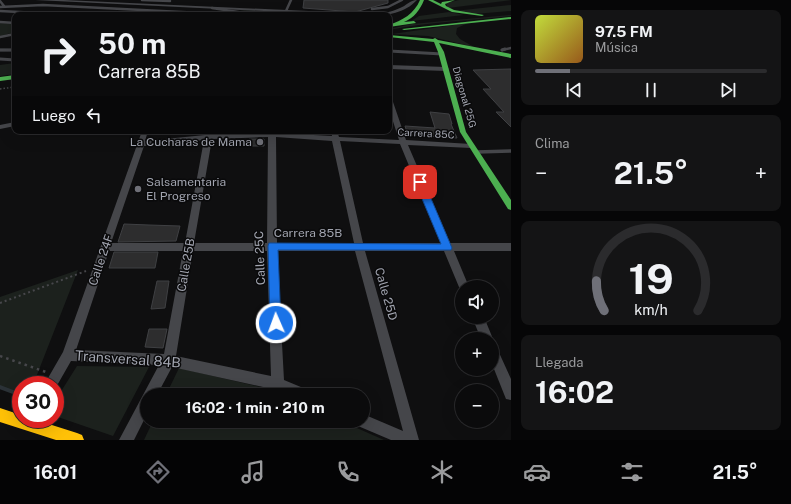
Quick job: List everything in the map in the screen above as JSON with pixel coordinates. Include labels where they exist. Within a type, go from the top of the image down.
[{"type":"main road","points":[[392,25],[412,18],[418,12],[422,0]]},
{"type":"main road","points":[[430,0],[457,13],[507,16]]},
{"type":"main road","points":[[445,8],[443,3],[453,0]]},
{"type":"main road","points":[[392,26],[482,15]]},
{"type":"main road","points":[[392,32],[507,16]]},
{"type":"main road","points":[[442,53],[448,46],[461,38],[474,24],[507,16]]},
{"type":"main road","points":[[392,36],[410,36],[435,39],[461,38],[511,56]]},
{"type":"main road","points":[[461,38],[484,48],[511,53]]},
{"type":"main road","name":"Diagonal 25G","points":[[435,39],[442,53],[463,132],[511,207]]},
{"type":"main road","points":[[1,80],[12,78]]},
{"type":"main road","points":[[1,80],[12,82]]},
{"type":"main road","points":[[0,414],[12,417]]},
{"type":"main road","points":[[47,428],[77,440]]},
{"type":"street","points":[[37,0],[159,7],[207,7],[273,12]]},
{"type":"street","points":[[392,12],[402,10],[415,0]]},
{"type":"street","points":[[166,6],[171,1]]},
{"type":"street","points":[[392,67],[446,69]]},
{"type":"street","points":[[392,108],[403,142],[461,280]]},
{"type":"street","points":[[0,127],[12,125]]},
{"type":"street","name":"Calle 24F","points":[[56,375],[68,355],[144,134]]},
{"type":"street","name":"Carrera 85C","points":[[141,144],[209,134]]},
{"type":"street","name":"Calle 25B","points":[[154,388],[169,360],[209,134]]},
{"type":"street","name":"Calle 25C","points":[[271,134],[272,246],[278,384]]},
{"type":"street","name":"Carrera 85C","points":[[303,134],[335,135],[473,149]]},
{"type":"street","name":"Calle 25D","points":[[335,135],[358,246],[412,440]]},
{"type":"street","name":"Carrera 85B","points":[[105,247],[358,246],[447,248],[511,246]]},
{"type":"street","name":"Transversal 84B","points":[[68,355],[169,360],[278,384],[287,388]]},
{"type":"street","points":[[499,366],[511,394]]},
{"type":"street","points":[[126,440],[140,413]]},
{"type":"street","points":[[370,424],[408,440]]},
{"type":"lane","points":[[142,0],[171,1]]},
{"type":"lane","points":[[286,12],[291,0]]},
{"type":"lane","points":[[372,9],[388,7],[402,0]]},
{"type":"lane","points":[[0,1],[2,5],[43,5],[182,12]]},
{"type":"lane","points":[[207,7],[239,12]]},
{"type":"lane","points":[[0,11],[19,12]]},
{"type":"lane","points":[[0,22],[12,23]]},
{"type":"lane","points":[[0,38],[12,35]]},
{"type":"lane","points":[[502,50],[511,48]]},
{"type":"lane","points":[[0,50],[12,50]]},
{"type":"lane","points":[[392,51],[442,53]]},
{"type":"lane","points":[[0,59],[12,60]]},
{"type":"lane","points":[[473,149],[511,151]]},
{"type":"path","points":[[0,89],[12,87]]},
{"type":"path","points":[[0,302],[98,266]]},
{"type":"path","points":[[0,356],[56,375]]},
{"type":"shaded area","points":[[459,0],[511,0],[448,8],[446,3]]},
{"type":"shaded area","points":[[511,5],[511,11],[474,14],[454,11]]},
{"type":"shaded area","points":[[238,10],[286,12],[251,12]]},
{"type":"shaded area","points":[[449,12],[464,15],[411,21],[419,16]]},
{"type":"shaded area","points":[[511,15],[496,18],[419,25],[392,30],[412,24]]},
{"type":"shaded area","points":[[0,23],[12,24],[12,33],[0,36]]},
{"type":"shaded area","points":[[468,23],[457,28],[456,34],[460,39],[474,47],[428,36],[392,34]]},
{"type":"shaded area","points":[[12,63],[12,74],[0,76],[0,65]]},
{"type":"shaded area","points":[[78,270],[37,376],[12,376],[12,392],[0,387],[0,297]]},
{"type":"shaded area","points":[[77,366],[149,367],[113,436],[64,419],[64,387]]},
{"type":"shaded area","points":[[179,368],[265,388],[169,388]]},
{"type":"shaded area","points":[[150,428],[357,428],[384,440],[144,440]]},
{"type":"building","points":[[304,0],[388,0],[388,3],[355,12],[303,8]]},
{"type":"building","points":[[511,69],[511,127],[496,112],[504,112],[483,89],[491,89],[473,70]]},
{"type":"building","points":[[430,112],[449,114],[451,124],[457,138],[408,135],[405,126],[435,128]]},
{"type":"building","points":[[249,139],[264,139],[264,146],[249,146]]},
{"type":"building","points":[[124,224],[180,226],[176,241],[118,242]]},
{"type":"building","points":[[114,252],[158,252],[155,268],[109,268]]},
{"type":"building","points":[[157,281],[169,281],[165,308],[151,309]]},
{"type":"building","points":[[149,329],[167,329],[163,348],[145,347]]},
{"type":"waterway","points":[[0,387],[12,392]]},
{"type":"traffic: fast","points":[[392,25],[409,18],[417,11],[422,0]]},
{"type":"traffic: fast","points":[[430,0],[453,11],[482,15]]},
{"type":"traffic: fast","points":[[445,8],[443,3],[453,0]]},
{"type":"traffic: fast","points":[[404,29],[511,18]]},
{"type":"traffic: fast","points":[[392,26],[414,22]]},
{"type":"traffic: fast","points":[[392,36],[420,38],[511,56]]},
{"type":"traffic: fast","points":[[435,39],[441,52],[463,132],[511,207]]},
{"type":"traffic: fast","points":[[0,79],[12,77]]},
{"type":"traffic: slow","points":[[0,415],[77,440]]},
{"type":"place","name":"La Cucharas de Mama","points":[[260,142]]},
{"type":"place","name":"Salsamentaria El Progreso","points":[[138,189]]},
{"type":"route","points":[[276,323],[272,246],[447,248],[420,182]]}]
